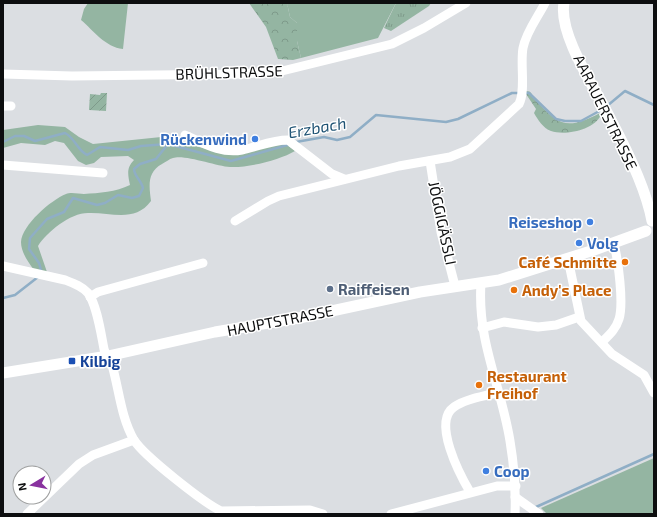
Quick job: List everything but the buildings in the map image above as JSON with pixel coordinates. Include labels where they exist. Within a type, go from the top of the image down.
[{"type":"main road","name":"AARAUERSTRASSE","points":[[561,4],[570,39],[631,160],[653,221]]},
{"type":"main road","points":[[650,235],[648,224],[653,221]]},
{"type":"main road","name":"HAUPTSTRASSE","points":[[3,373],[108,356],[215,332],[299,318],[356,305],[505,278],[614,244],[650,235]]},
{"type":"street","name":"BRÜHLSTRASSE","points":[[3,74],[72,76],[243,74],[282,71],[392,44],[424,28],[466,3]]},
{"type":"street","points":[[235,221],[268,200],[279,196],[399,166],[450,157],[470,149],[519,104],[522,98],[521,69],[523,47],[528,34],[546,3]]},
{"type":"street","points":[[185,135],[214,148],[226,151],[241,150],[280,140],[288,140],[332,174],[344,180]]},
{"type":"street","name":"JÖGGIGÄSSLI","points":[[430,161],[441,232],[455,286]]},
{"type":"street","points":[[3,165],[103,173]]},
{"type":"street","points":[[602,342],[615,327],[620,313],[617,256],[614,244]]},
{"type":"street","points":[[568,259],[579,317],[584,326],[602,342],[612,354],[644,375],[654,393]]},
{"type":"street","points":[[90,297],[98,292],[202,263]]},
{"type":"street","points":[[3,266],[65,280],[81,287],[90,297],[104,351],[112,362],[125,417],[134,440],[163,468],[220,513],[310,510],[323,514]]},
{"type":"street","points":[[480,283],[482,328],[510,440],[516,486],[515,514]]},
{"type":"street","points":[[482,328],[504,322],[538,327],[556,325],[579,317]]},
{"type":"street","points":[[470,492],[452,455],[445,420],[448,413],[454,406],[498,393]]},
{"type":"street","points":[[29,513],[79,464],[93,455],[134,440]]},
{"type":"street","points":[[391,514],[470,492],[497,486],[516,486]]},
{"type":"street","points":[[515,497],[539,514]]},
{"type":"green space","points":[[88,3],[128,3],[123,49],[117,48],[105,42],[81,20],[84,9]]},
{"type":"green space","points":[[249,3],[287,3],[290,17],[297,23],[297,41],[301,58],[293,60],[278,59],[266,27]]},
{"type":"green space","points":[[287,3],[396,3],[378,38],[301,58],[297,41],[297,23],[290,17]]},
{"type":"green space","points":[[396,3],[431,3],[429,6],[391,31],[384,28]]},
{"type":"green space","points":[[526,91],[530,92],[542,107],[550,114],[563,122],[579,122],[600,113],[601,115],[592,125],[586,128],[564,133],[551,131],[543,126],[537,118],[534,113],[536,109],[526,94]]},
{"type":"green space","points":[[101,93],[107,93],[106,111],[89,110],[90,94],[100,95]]},
{"type":"green space","points":[[38,125],[65,127],[79,137],[93,144],[171,136],[195,146],[227,154],[274,144],[287,145],[295,151],[273,160],[255,165],[237,167],[178,157],[170,159],[157,167],[151,175],[151,201],[145,208],[138,212],[122,215],[97,213],[81,214],[74,216],[53,229],[38,246],[47,272],[34,270],[27,260],[22,249],[21,242],[26,228],[45,207],[68,193],[84,194],[107,192],[130,185],[128,175],[131,163],[134,160],[128,156],[101,157],[94,163],[86,165],[78,161],[64,143],[55,141],[45,145],[21,143],[3,148],[3,130]]},
{"type":"green space","points":[[654,458],[654,512],[650,514],[547,514],[541,508]]},
{"type":"waterway","name":"Erzbach","points":[[607,106],[625,91],[654,105]]},
{"type":"waterway","name":"Erzbach","points":[[296,142],[324,137],[337,140],[350,137],[376,115],[446,122],[458,119],[512,93],[529,93],[556,119],[565,121],[581,121],[603,109]]},
{"type":"waterway","points":[[3,142],[15,136],[24,136],[35,141],[65,133],[87,155],[100,147],[128,150],[141,146],[168,144]]},
{"type":"waterway","name":"Erzbach","points":[[41,270],[39,263],[29,249],[30,238],[47,219],[64,212],[73,198],[97,205],[105,203],[118,195],[132,198],[139,196],[143,188],[135,174],[134,169],[140,164],[156,159],[168,144],[231,161],[291,144]]},
{"type":"waterway","name":"Erzbach","points":[[3,298],[15,295],[38,277]]},
{"type":"waterway","points":[[536,507],[654,454]]},
{"type":"place","name":"Rückenwind","points":[[255,139]]},
{"type":"place","name":"Reiseshop","points":[[590,222]]},
{"type":"place","name":"Volg","points":[[579,243]]},
{"type":"place","name":"Café Schmitte","points":[[625,262]]},
{"type":"place","name":"Raiffeisen","points":[[330,289]]},
{"type":"place","name":"Andy's Place","points":[[514,290]]},
{"type":"place","name":"Kilbig","points":[[72,361]]},
{"type":"place","name":"Restaurant Freihof","points":[[479,385]]},
{"type":"place","name":"Coop","points":[[486,471]]}]
